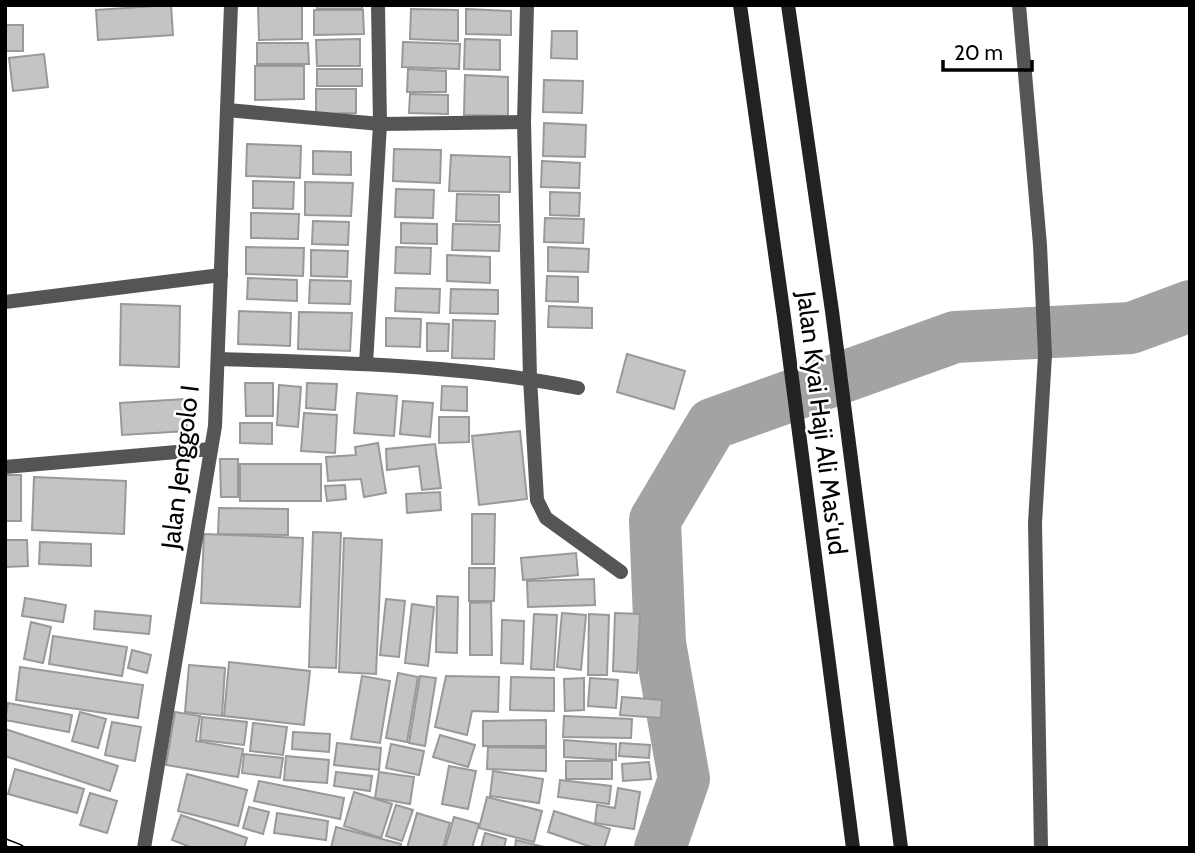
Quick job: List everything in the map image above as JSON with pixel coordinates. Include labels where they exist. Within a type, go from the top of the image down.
[{"type":"street","name":"Jalan Jenggolo I","points":[[144,848],[215,426],[231,5]]},
{"type":"street","points":[[366,364],[380,124],[377,5]]},
{"type":"street","points":[[527,5],[524,122],[530,378],[537,500],[546,518],[621,572]]},
{"type":"street","name":"Jalan Kyai Haji Ali Mas'ud","points":[[740,5],[784,317],[853,848]]},
{"type":"street","name":"Jalan Kyai Haji Ali Mas'ud","points":[[788,5],[832,311],[901,848]]},
{"type":"street","points":[[1019,5],[1040,245],[1045,355],[1035,523],[1041,848]]},
{"type":"street","points":[[228,110],[380,124],[524,122]]},
{"type":"street","points":[[5,302],[221,275]]},
{"type":"street","points":[[218,359],[366,364],[530,378],[578,388]]},
{"type":"street","points":[[5,467],[212,449]]},
{"type":"building","points":[[171,5],[173,35],[98,40],[96,10]]},
{"type":"building","points":[[302,5],[302,39],[259,40],[258,6]]},
{"type":"building","points":[[317,5],[362,5],[362,9],[317,9]]},
{"type":"building","points":[[411,9],[458,10],[458,41],[410,39]]},
{"type":"building","points":[[466,9],[511,11],[511,35],[466,34]]},
{"type":"building","points":[[314,10],[363,10],[364,34],[314,35]]},
{"type":"building","points":[[5,25],[23,25],[23,51],[5,51]]},
{"type":"building","points":[[552,31],[577,31],[577,59],[551,58]]},
{"type":"building","points":[[360,39],[360,66],[317,66],[316,40]]},
{"type":"building","points":[[465,39],[500,40],[500,70],[464,69]]},
{"type":"building","points":[[403,42],[460,44],[459,69],[402,67]]},
{"type":"building","points":[[257,43],[308,43],[309,64],[257,64]]},
{"type":"building","points":[[44,54],[48,87],[13,91],[9,58]]},
{"type":"building","points":[[255,66],[304,66],[304,99],[255,100]]},
{"type":"building","points":[[317,69],[362,69],[362,86],[317,86]]},
{"type":"building","points":[[408,69],[446,71],[446,92],[407,92]]},
{"type":"building","points":[[465,75],[508,77],[508,116],[464,115]]},
{"type":"building","points":[[544,80],[583,81],[582,113],[543,112]]},
{"type":"building","points":[[316,89],[356,89],[356,113],[316,114]]},
{"type":"building","points":[[410,94],[448,95],[448,114],[409,113]]},
{"type":"building","points":[[544,123],[586,125],[585,157],[543,156]]},
{"type":"building","points":[[247,144],[301,146],[300,178],[246,176]]},
{"type":"building","points":[[394,149],[441,150],[440,183],[393,181]]},
{"type":"building","points":[[313,151],[351,152],[351,175],[313,174]]},
{"type":"building","points":[[451,155],[510,157],[510,192],[449,191]]},
{"type":"building","points":[[542,161],[580,163],[579,188],[541,187]]},
{"type":"building","points":[[253,181],[294,182],[293,209],[253,208]]},
{"type":"building","points":[[305,182],[353,183],[351,216],[305,215]]},
{"type":"building","points":[[396,189],[434,190],[433,218],[395,217]]},
{"type":"building","points":[[550,192],[580,193],[579,216],[550,215]]},
{"type":"building","points":[[457,194],[499,195],[499,222],[456,221]]},
{"type":"building","points":[[251,213],[299,214],[298,239],[251,238]]},
{"type":"building","points":[[545,218],[584,219],[583,243],[544,242]]},
{"type":"building","points":[[313,221],[349,222],[348,245],[312,244]]},
{"type":"building","points":[[401,223],[437,224],[437,244],[401,243]]},
{"type":"building","points":[[453,224],[500,225],[499,251],[452,250]]},
{"type":"building","points":[[246,247],[304,248],[303,276],[246,274]]},
{"type":"building","points":[[396,247],[431,248],[430,274],[395,273]]},
{"type":"building","points":[[548,247],[589,249],[588,272],[548,271]]},
{"type":"building","points":[[311,250],[348,251],[347,277],[311,276]]},
{"type":"building","points":[[447,255],[490,257],[490,283],[447,281]]},
{"type":"building","points":[[547,276],[578,277],[578,302],[546,301]]},
{"type":"building","points":[[248,278],[297,280],[297,301],[247,299]]},
{"type":"building","points":[[310,280],[351,281],[350,304],[309,303]]},
{"type":"building","points":[[396,288],[440,289],[439,313],[395,311]]},
{"type":"building","points":[[451,289],[498,290],[498,314],[450,313]]},
{"type":"building","points":[[121,304],[180,306],[179,367],[120,365]]},
{"type":"building","points":[[549,306],[592,308],[592,328],[548,327]]},
{"type":"building","points":[[239,311],[291,313],[290,346],[238,344]]},
{"type":"building","points":[[299,312],[352,313],[350,351],[298,349]]},
{"type":"building","points":[[386,318],[421,319],[420,347],[386,346]]},
{"type":"building","points":[[453,320],[495,321],[494,359],[452,358]]},
{"type":"building","points":[[427,323],[449,324],[448,351],[427,351]]},
{"type":"building","points":[[627,354],[685,371],[674,409],[617,392]]},
{"type":"building","points":[[245,383],[273,383],[273,416],[246,416]]},
{"type":"building","points":[[307,383],[337,384],[335,410],[306,408]]},
{"type":"building","points":[[279,385],[301,387],[298,427],[277,425]]},
{"type":"building","points":[[442,386],[467,387],[467,411],[441,410]]},
{"type":"building","points":[[357,393],[397,396],[394,436],[354,433]]},
{"type":"building","points":[[185,399],[187,431],[122,435],[120,403]]},
{"type":"building","points":[[403,401],[433,403],[430,437],[400,434]]},
{"type":"building","points":[[304,413],[337,415],[335,453],[301,451]]},
{"type":"building","points":[[439,417],[469,417],[469,442],[439,443]]},
{"type":"building","points":[[240,423],[272,423],[272,444],[240,443]]},
{"type":"building","points":[[520,431],[527,499],[479,505],[472,436]]},
{"type":"building","points":[[378,443],[386,493],[364,497],[361,479],[328,481],[326,457],[356,455],[355,447]]},
{"type":"building","points":[[435,444],[441,488],[422,490],[419,466],[387,470],[386,449]]},
{"type":"building","points":[[220,459],[238,459],[238,497],[221,497]]},
{"type":"building","points":[[240,464],[321,464],[321,501],[240,501]]},
{"type":"building","points":[[5,475],[21,475],[21,521],[5,521]]},
{"type":"building","points":[[34,477],[126,481],[124,534],[32,530]]},
{"type":"building","points":[[345,485],[346,499],[327,501],[325,486]]},
{"type":"building","points":[[440,492],[441,510],[407,513],[406,494]]},
{"type":"building","points":[[219,508],[288,509],[288,535],[218,534]]},
{"type":"building","points":[[472,514],[495,514],[494,564],[472,564]]},
{"type":"building","points":[[313,532],[341,533],[336,668],[309,667]]},
{"type":"building","points":[[204,534],[303,538],[300,607],[201,603]]},
{"type":"building","points":[[344,538],[382,540],[376,674],[339,672]]},
{"type":"building","points":[[5,540],[27,540],[28,566],[5,567]]},
{"type":"building","points":[[40,542],[91,544],[91,566],[39,564]]},
{"type":"building","points":[[576,553],[578,575],[523,580],[521,558]]},
{"type":"building","points":[[469,568],[495,568],[494,601],[469,601]]},
{"type":"building","points":[[594,579],[595,605],[528,607],[527,581]]},
{"type":"building","points":[[437,596],[458,597],[457,653],[436,652]]},
{"type":"building","points":[[25,598],[66,605],[63,622],[22,616]]},
{"type":"building","points":[[386,599],[405,601],[399,657],[380,655]]},
{"type":"building","points":[[491,602],[492,655],[470,655],[470,603]]},
{"type":"building","points":[[412,604],[434,607],[428,666],[405,663]]},
{"type":"building","points":[[95,611],[151,616],[149,634],[94,629]]},
{"type":"building","points":[[562,613],[586,615],[581,670],[557,667]]},
{"type":"building","points":[[615,613],[640,614],[637,673],[613,671]]},
{"type":"building","points":[[534,614],[557,615],[554,670],[531,669]]},
{"type":"building","points":[[589,614],[609,615],[607,675],[588,675]]},
{"type":"building","points":[[502,620],[524,621],[523,664],[501,663]]},
{"type":"building","points":[[31,622],[51,627],[43,663],[24,659]]},
{"type":"building","points":[[53,636],[127,647],[122,676],[49,664]]},
{"type":"building","points":[[132,650],[151,655],[147,673],[128,668]]},
{"type":"building","points":[[229,662],[310,671],[304,725],[224,716]]},
{"type":"building","points":[[189,665],[225,668],[222,716],[185,712]]},
{"type":"building","points":[[20,667],[143,685],[138,718],[16,700]]},
{"type":"building","points":[[398,673],[418,677],[407,742],[386,738]]},
{"type":"building","points":[[362,676],[390,681],[380,743],[351,739]]},
{"type":"building","points":[[420,676],[436,678],[425,746],[409,743]]},
{"type":"building","points":[[446,676],[499,677],[498,712],[472,711],[467,735],[435,727]]},
{"type":"building","points":[[511,677],[554,678],[554,711],[510,710]]},
{"type":"building","points":[[584,678],[584,710],[565,711],[564,679]]},
{"type":"building","points":[[590,678],[618,680],[616,708],[588,706]]},
{"type":"building","points":[[622,697],[662,700],[661,718],[620,715]]},
{"type":"building","points":[[8,703],[72,715],[69,732],[5,720]]},
{"type":"building","points":[[80,712],[106,719],[98,748],[72,741]]},
{"type":"building","points":[[175,712],[200,716],[196,741],[243,749],[238,777],[166,765]]},
{"type":"building","points":[[564,716],[632,719],[631,738],[563,737]]},
{"type":"building","points":[[202,717],[247,722],[244,745],[200,740]]},
{"type":"building","points":[[546,720],[546,746],[483,746],[483,721]]},
{"type":"building","points":[[112,722],[141,727],[135,761],[105,755]]},
{"type":"building","points":[[253,723],[287,727],[283,755],[250,751]]},
{"type":"building","points":[[5,729],[118,766],[110,791],[5,756]]},
{"type":"building","points":[[293,732],[330,734],[329,752],[292,749]]},
{"type":"building","points":[[440,735],[475,745],[468,767],[433,757]]},
{"type":"building","points":[[564,740],[616,744],[616,760],[564,757]]},
{"type":"building","points":[[337,743],[381,748],[379,770],[334,765]]},
{"type":"building","points":[[620,743],[650,745],[649,758],[619,756]]},
{"type":"building","points":[[391,744],[424,751],[419,775],[386,768]]},
{"type":"building","points":[[488,747],[546,748],[546,771],[487,769]]},
{"type":"building","points":[[244,754],[283,758],[280,778],[242,773]]},
{"type":"building","points":[[286,756],[329,760],[327,783],[284,780]]},
{"type":"building","points":[[566,761],[612,761],[612,779],[566,779]]},
{"type":"building","points":[[649,762],[651,779],[623,781],[622,764]]},
{"type":"building","points":[[449,766],[476,771],[468,809],[442,804]]},
{"type":"building","points":[[15,769],[84,789],[77,813],[8,794]]},
{"type":"building","points":[[493,771],[543,779],[539,803],[490,796]]},
{"type":"building","points":[[336,772],[372,776],[370,791],[334,786]]},
{"type":"building","points":[[379,772],[414,777],[410,804],[375,798]]},
{"type":"building","points":[[187,774],[247,790],[238,826],[178,811]]},
{"type":"building","points":[[560,780],[611,786],[609,804],[558,797]]},
{"type":"building","points":[[259,781],[344,798],[340,819],[254,801]]},
{"type":"building","points":[[618,788],[640,792],[634,829],[595,823],[597,805],[615,808]]},
{"type":"building","points":[[354,792],[392,804],[381,838],[344,826]]},
{"type":"building","points":[[90,793],[117,801],[107,833],[80,825]]},
{"type":"building","points":[[487,797],[542,811],[534,842],[479,828]]},
{"type":"building","points":[[396,805],[413,810],[402,841],[386,836]]},
{"type":"building","points":[[249,807],[269,812],[263,834],[243,828]]},
{"type":"building","points":[[554,811],[610,829],[604,848],[594,848],[548,832]]},
{"type":"building","points":[[277,813],[328,821],[326,840],[274,833]]},
{"type":"building","points":[[417,813],[450,823],[443,848],[407,848]]},
{"type":"building","points":[[181,815],[247,838],[244,848],[193,848],[172,840]]},
{"type":"building","points":[[454,817],[479,824],[472,848],[445,848]]},
{"type":"building","points":[[336,827],[401,844],[400,848],[331,848]]},
{"type":"building","points":[[485,833],[506,839],[504,848],[481,848]]},
{"type":"building","points":[[516,840],[548,848],[515,848]]},
{"type":"waterway","points":[[660,848],[684,779],[660,643],[655,520],[712,424],[955,337],[1131,328],[1190,306]]},
{"type":"railway","points":[[5,842],[20,848]]}]
